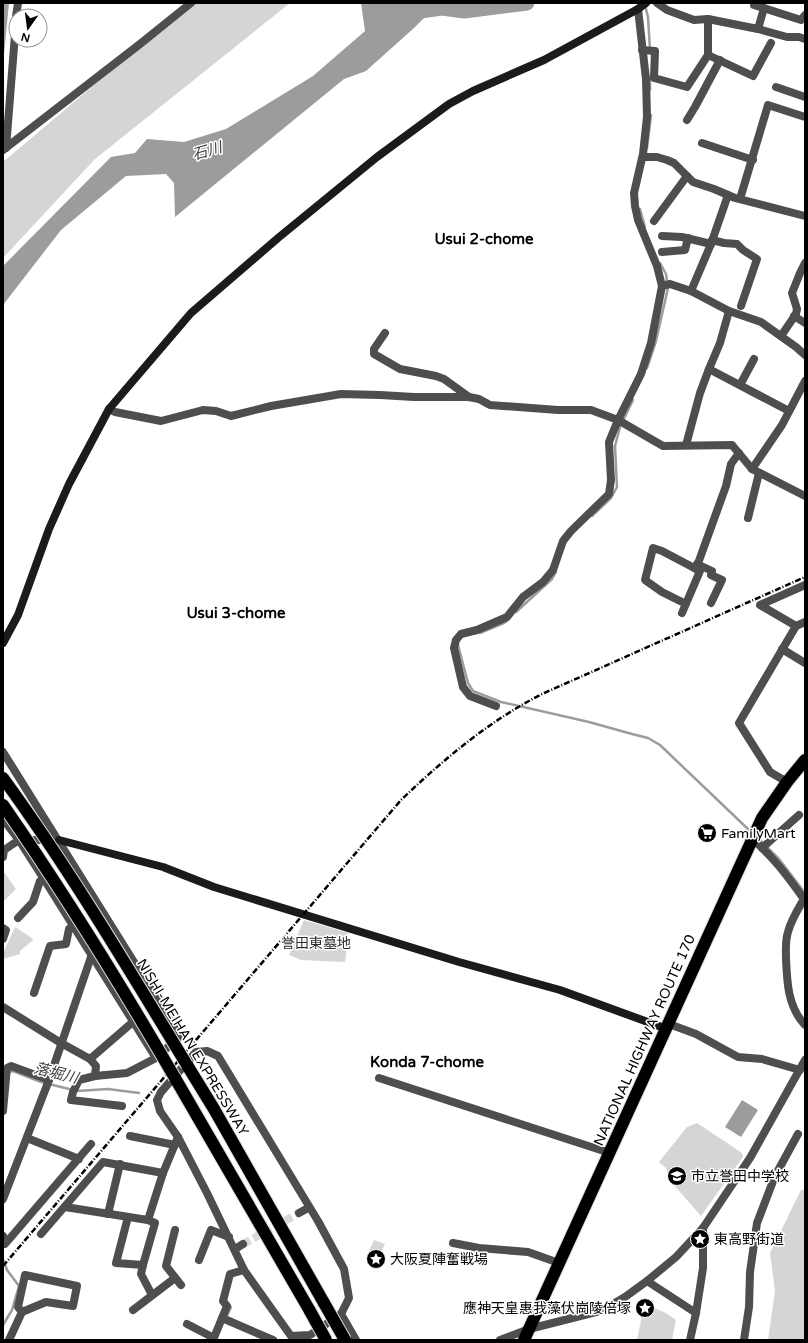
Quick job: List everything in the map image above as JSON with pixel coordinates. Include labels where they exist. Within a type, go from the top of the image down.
[{"type":"highway","name":"NATIONAL HIGHWAY ROUTE 170","points":[[527,1335],[762,818],[787,782],[804,763]]},
{"type":"highway","name":"NISHI-MEIHAN EXPRESSWAY","points":[[3,778],[45,836],[103,925],[214,1109],[345,1340]]},
{"type":"highway","points":[[3,805],[41,861],[148,1032],[326,1340]]},
{"type":"street","points":[[5,149],[134,49],[190,3]]},
{"type":"street","points":[[3,643],[18,614],[49,529],[69,484],[109,409],[191,313],[284,233],[413,130],[449,104],[473,90],[544,60],[638,9],[646,3]]},
{"type":"street","points":[[657,3],[667,10],[694,20],[708,19],[758,29],[787,37],[799,37],[805,39]]},
{"type":"street","points":[[754,6],[802,20],[805,15]]},
{"type":"street","points":[[758,29],[764,8]]},
{"type":"street","points":[[496,706],[470,696],[463,687],[454,648],[456,640],[461,634],[477,630],[507,617],[523,597],[543,582],[552,570],[563,541],[571,531],[609,494],[611,480],[610,442],[618,420],[641,374],[651,343],[662,286],[658,266],[638,220],[635,206],[634,193],[643,157],[647,117],[646,79],[638,9]]},
{"type":"street","points":[[642,50],[656,51],[654,78],[687,87],[708,55],[708,19]]},
{"type":"street","points":[[708,55],[753,76],[771,43]]},
{"type":"street","points":[[5,149],[14,48]]},
{"type":"street","points":[[687,120],[720,60]]},
{"type":"street","points":[[776,87],[805,97]]},
{"type":"street","points":[[740,199],[753,160],[768,105],[805,117]]},
{"type":"street","points":[[702,142],[753,160]]},
{"type":"street","points":[[643,157],[657,157],[674,163],[693,182],[728,195],[805,216]]},
{"type":"street","points":[[654,221],[687,176]]},
{"type":"street","points":[[691,291],[712,242],[728,195]]},
{"type":"street","points":[[662,236],[737,244],[743,250],[757,258],[741,306]]},
{"type":"street","points":[[662,252],[685,250],[688,238]]},
{"type":"street","points":[[780,336],[797,309],[792,294],[802,274],[805,263]]},
{"type":"street","points":[[662,286],[670,284],[691,291],[729,311],[761,322],[796,347],[805,356]]},
{"type":"street","points":[[686,446],[700,393],[720,343],[729,311]]},
{"type":"street","points":[[794,316],[805,323]]},
{"type":"street","points":[[385,333],[374,349],[374,354],[400,369],[444,379],[469,397]]},
{"type":"street","points":[[740,385],[754,359]]},
{"type":"street","points":[[709,369],[790,411]]},
{"type":"street","points":[[748,518],[755,471],[790,411],[805,381]]},
{"type":"street","points":[[109,409],[115,412],[161,422],[203,410],[216,411],[231,416],[271,406],[341,394],[414,397],[469,397],[490,405],[558,410],[591,410],[618,420],[663,446],[732,445],[755,471],[805,496]]},
{"type":"street","points":[[696,566],[726,486],[731,464],[739,453]]},
{"type":"street","points":[[686,604],[662,592],[645,580],[653,548],[712,571],[711,575],[722,580],[711,603]]},
{"type":"street","points":[[682,613],[700,571],[696,566]]},
{"type":"street","points":[[787,782],[770,772],[739,723],[782,649],[802,624],[760,605],[805,585]]},
{"type":"street","points":[[782,649],[805,662]]},
{"type":"street","points":[[3,752],[180,1036],[156,1058],[127,1073],[95,1076],[79,1080],[71,1100],[122,1106]]},
{"type":"street","points":[[762,848],[799,815]]},
{"type":"street","points":[[3,819],[19,840],[44,879],[156,1058]]},
{"type":"street","points":[[752,839],[780,866],[804,899],[791,922],[787,932],[786,944],[788,990],[793,1007],[800,1020],[805,1025]]},
{"type":"street","points":[[3,852],[19,840],[59,840],[163,867],[222,889],[459,962],[560,990],[696,1034],[738,1057],[762,1059],[800,1070]]},
{"type":"street","points":[[18,918],[33,902],[40,881],[44,879]]},
{"type":"street","points":[[34,993],[50,946],[66,944],[69,929],[74,926]]},
{"type":"street","points":[[3,928],[6,930],[3,939]]},
{"type":"street","points":[[3,1199],[48,1083],[92,954]]},
{"type":"street","points":[[3,1007],[90,1059],[96,1066],[95,1076]]},
{"type":"street","points":[[90,1059],[134,1021]]},
{"type":"street","points":[[207,1051],[218,1056],[308,1208],[318,1221],[344,1269],[349,1298],[341,1314],[312,1338],[296,1338],[291,1336],[244,1270],[229,1237],[177,1141],[160,1111],[157,1100],[161,1092],[196,1052],[207,1051]]},
{"type":"street","points":[[500,1340],[527,1335],[596,1312],[625,1297],[648,1281],[676,1257],[703,1228],[750,1158],[805,1060]]},
{"type":"street","points":[[3,1111],[7,1068],[11,1066],[48,1083]]},
{"type":"street","points":[[379,1078],[610,1153]]},
{"type":"street","points":[[744,1340],[749,1307],[750,1272],[757,1223],[775,1176],[798,1134]]},
{"type":"street","points":[[130,1136],[177,1141]]},
{"type":"street","points":[[27,1138],[78,1158]]},
{"type":"street","points":[[148,1220],[163,1174],[177,1141]]},
{"type":"street","points":[[3,1236],[5,1244],[78,1158],[92,1144]]},
{"type":"street","points":[[41,1234],[103,1162],[120,1164],[163,1174]]},
{"type":"street","points":[[108,1214],[120,1164]]},
{"type":"street","points":[[65,1207],[148,1220],[155,1223],[141,1274],[152,1295]]},
{"type":"street","points":[[299,1213],[308,1208]]},
{"type":"street","points":[[128,1217],[116,1262],[143,1265]]},
{"type":"street","points":[[690,1340],[703,1268],[703,1228]]},
{"type":"street","points":[[176,1230],[166,1266],[180,1285]]},
{"type":"street","points":[[199,1260],[211,1230],[229,1237]]},
{"type":"street","points":[[453,1243],[479,1248],[528,1252],[559,1263]]},
{"type":"street","points":[[235,1249],[244,1244]]},
{"type":"street","points":[[187,1324],[213,1339],[225,1319],[227,1306],[223,1301],[230,1274],[244,1270]]},
{"type":"street","points":[[9,1340],[22,1312],[46,1302],[73,1306],[78,1286],[25,1275],[18,1307],[22,1312]]},
{"type":"street","points":[[133,1310],[175,1278]]},
{"type":"street","points":[[648,1281],[696,1313]]},
{"type":"street","points":[[341,1314],[356,1340]]},
{"type":"street","points":[[225,1319],[273,1340]]},
{"type":"green space","points":[[191,3],[290,3],[95,159],[3,258],[3,162]]},
{"type":"green space","points":[[4,872],[16,889],[3,902],[3,881]]},
{"type":"green space","name":"誉田東墓地","points":[[304,920],[348,933],[345,962],[301,960],[289,955]]},
{"type":"green space","points":[[15,927],[33,940],[20,951],[20,954],[3,959],[3,953]]},
{"type":"green space","points":[[697,1123],[742,1153],[743,1157],[701,1216],[673,1184],[666,1168],[659,1162],[687,1127]]},
{"type":"green space","points":[[805,1189],[805,1340],[768,1340],[775,1291],[770,1253],[801,1190]]},
{"type":"green space","points":[[374,1240],[385,1244],[376,1263],[366,1258]]},
{"type":"green space","points":[[640,1302],[666,1313],[676,1320],[672,1340],[637,1340],[642,1315]]},
{"type":"water","points":[[3,3],[9,3],[8,8],[3,64]]},
{"type":"water","name":"石川","points":[[361,3],[439,3],[414,28],[366,71],[344,79],[175,217],[174,183],[166,174],[126,176],[61,230],[3,305],[3,266],[111,157],[135,153],[147,139],[184,142],[226,129],[313,76],[365,31]]},
{"type":"water","points":[[742,1100],[758,1110],[741,1137],[725,1127]]},
{"type":"waterway","points":[[413,12],[442,8],[464,11],[527,3]]},
{"type":"waterway","points":[[645,5],[648,17],[650,50]]},
{"type":"waterway","points":[[650,77],[650,90]]},
{"type":"waterway","points":[[647,148],[651,115]]},
{"type":"waterway","points":[[640,209],[645,227]]},
{"type":"waterway","points":[[647,368],[656,341],[668,288],[666,274],[660,263]]},
{"type":"waterway","points":[[592,516],[611,498],[617,487],[615,446],[620,427],[633,400]]},
{"type":"waterway","points":[[516,612],[552,579],[556,572]]},
{"type":"waterway","points":[[480,633],[507,621]]},
{"type":"waterway","points":[[458,645],[468,683],[473,691],[501,702],[589,722],[648,738],[660,745],[749,830]]},
{"type":"waterway","points":[[761,841],[779,859],[805,893]]},
{"type":"waterway","name":"落堀川","points":[[9,1072],[13,1071],[41,1082],[77,1091],[108,1089],[139,1093]]},
{"type":"waterway","name":"落堀川","points":[[3,1259],[7,1270],[19,1286],[12,1310],[3,1325]]},
{"type":"waterway","points":[[227,1316],[231,1307]]},
{"type":"tunnel","points":[[243,1244],[299,1213]]},
{"type":"railway","points":[[3,1266],[401,800],[434,770],[485,729],[542,694],[805,577]]},
{"type":"place","name":"FamilyMart","points":[[707,833]]},
{"type":"place","name":"市立誉田中学校","points":[[677,1176]]},
{"type":"place","name":"東高野街道","points":[[700,1239]]},
{"type":"place","name":"大阪夏陣奮戦場","points":[[376,1259]]},
{"type":"place","name":"應神天皇惠我藻伏崗陵倍塚","points":[[645,1308]]},
{"type":"district","name":"Usui 2-chome","points":[[484,239]]},
{"type":"district","name":"Usui 3-chome","points":[[236,613]]},
{"type":"district","name":"Konda 7-chome","points":[[427,1062]]}]
